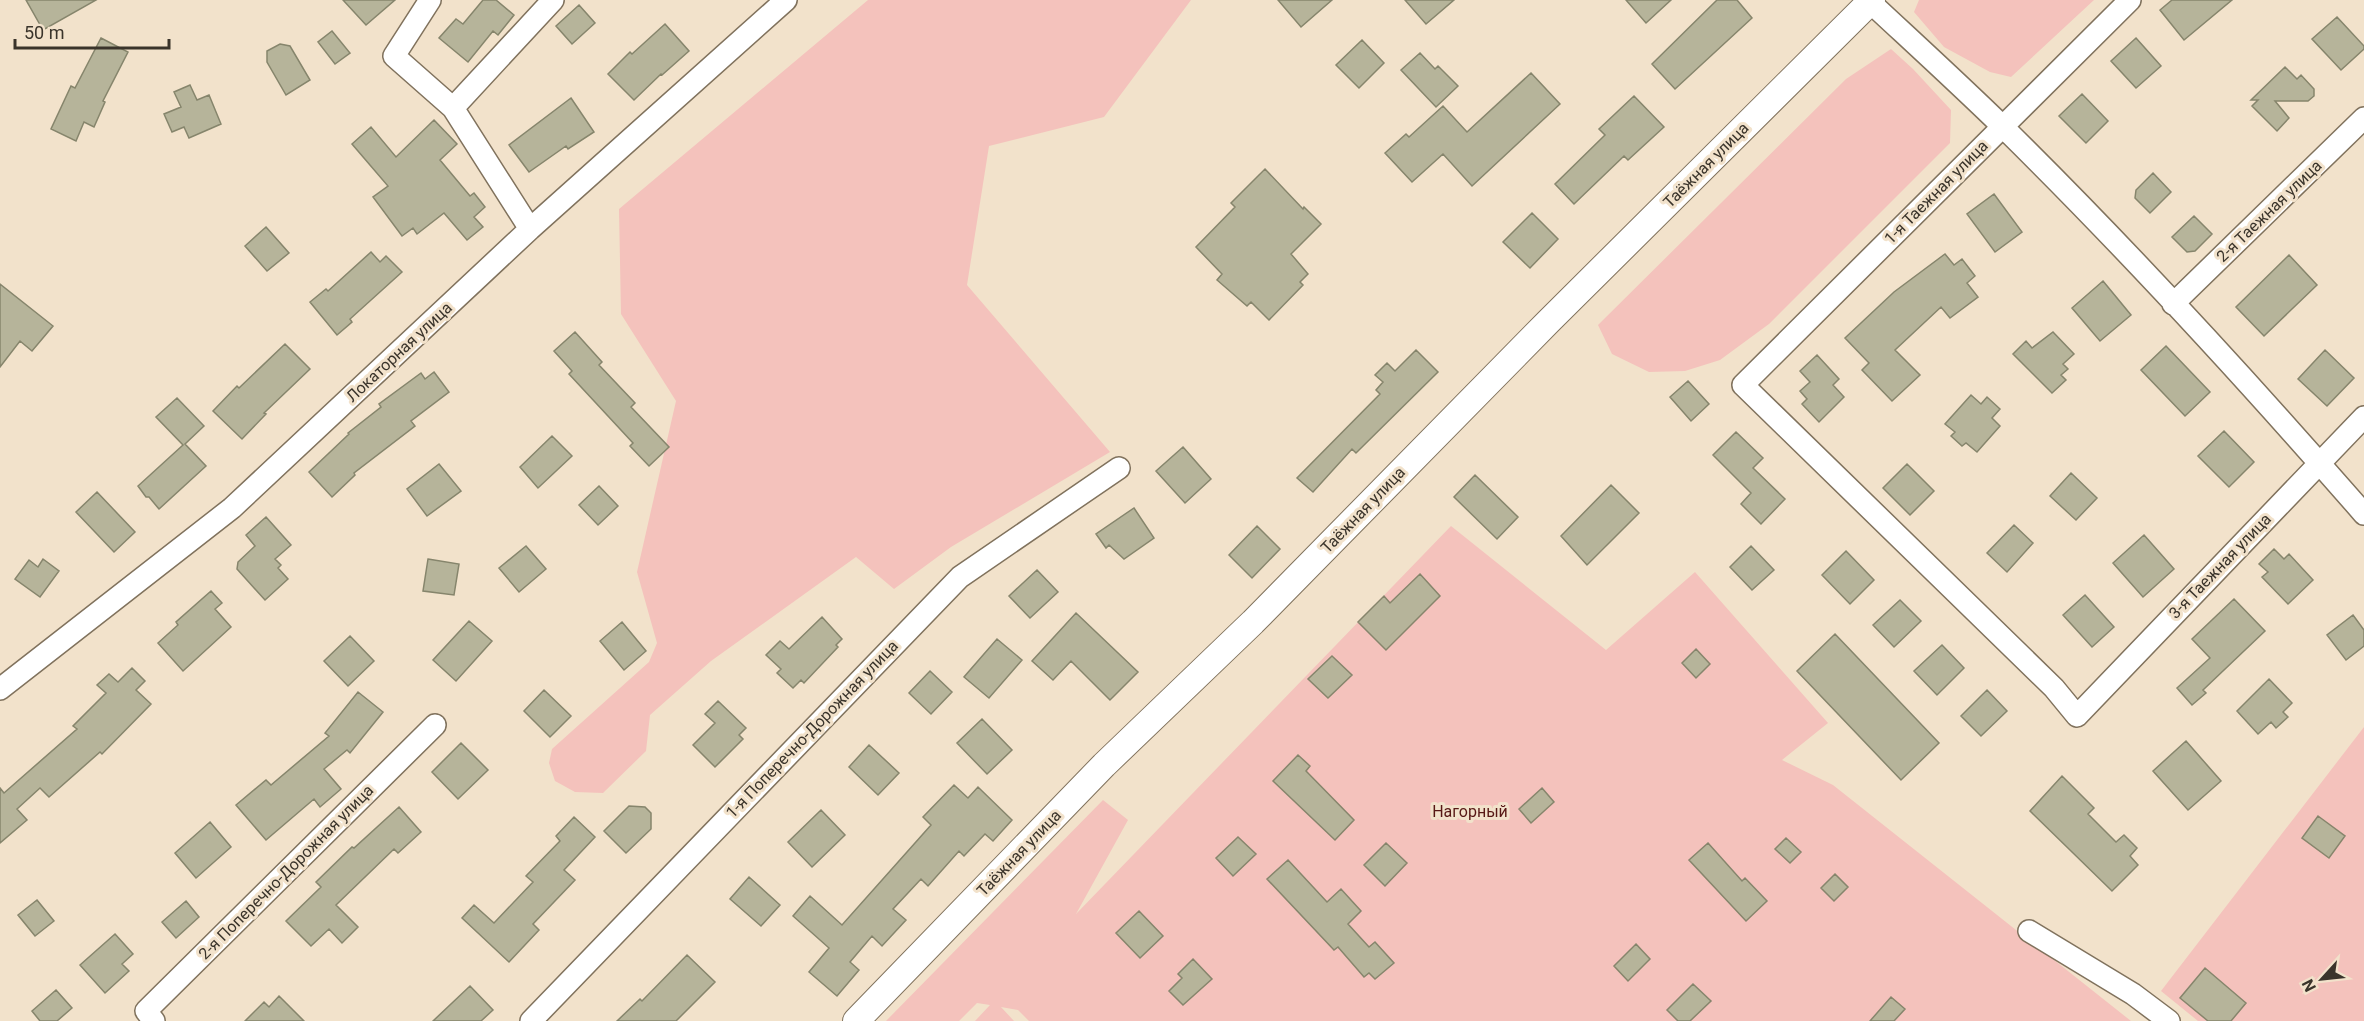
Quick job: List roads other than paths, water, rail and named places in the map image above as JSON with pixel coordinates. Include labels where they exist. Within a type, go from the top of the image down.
[{"type":"street","points":[[430,0],[394,56],[453,108],[530,229]]},
{"type":"street","points":[[453,108],[553,0]]},
{"type":"street","name":"Локаторная улица","points":[[0,689],[232,508],[530,229],[786,0]]},
{"type":"street","name":"1-я Таежная улица","points":[[2077,716],[2054,688],[1743,385],[2130,0]]},
{"type":"street","points":[[1871,1],[2002,126],[2174,304],[2364,514]]},
{"type":"street","name":"Таёжная улица","points":[[856,1021],[1104,765],[1253,622],[1548,322],[1871,1]]},
{"type":"street","name":"2-я Таежная улица","points":[[2174,304],[2364,118]]},
{"type":"street","name":"3-я Таежная улица","points":[[2077,716],[2364,417]]},
{"type":"street","name":"1-я Поперечно-Дорожная улица","points":[[531,1021],[960,576],[1119,468]]},
{"type":"street","name":"2-я Поперечно-Дорожная улица","points":[[154,1021],[146,1011],[435,725]]},
{"type":"street","points":[[2029,931],[2133,994],[2169,1021]]},
{"type":"park label","name":"Нагорный","points":[[1470,811]]}]
